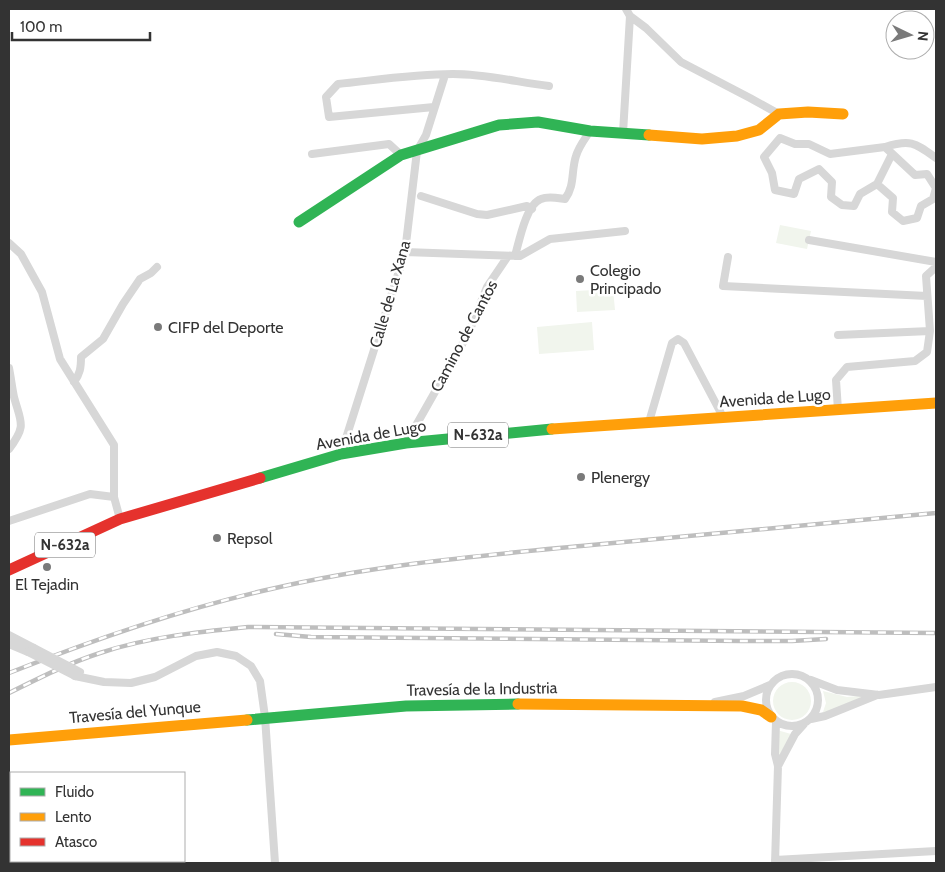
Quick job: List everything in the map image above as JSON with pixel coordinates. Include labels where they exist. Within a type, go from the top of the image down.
[{"type":"street","points":[[628,12],[681,62],[779,114],[808,112],[843,114]]},
{"type":"street","points":[[623,133],[628,12]]},
{"type":"street","points":[[434,107],[329,118],[326,97],[338,84],[433,74],[492,78],[549,86]]},
{"type":"street","name":"Calle de La Xana","points":[[341,454],[405,252],[417,151],[426,135],[445,75]]},
{"type":"street","points":[[299,222],[401,155],[499,125],[538,122],[590,131],[702,139],[737,136],[759,130],[779,114]]},
{"type":"street","points":[[512,256],[522,227],[534,204],[540,199],[565,199],[570,193],[576,157],[581,144],[590,131]]},
{"type":"street","points":[[825,152],[819,168],[799,179],[794,194],[775,190],[772,173],[764,157],[780,138],[795,144],[809,144],[830,154],[885,147],[901,141],[919,145],[936,158]]},
{"type":"street","points":[[312,154],[389,144],[401,155]]},
{"type":"street","points":[[877,184],[893,198],[892,212],[903,221],[918,218],[921,206],[933,199],[936,188],[927,174],[915,174],[885,147]]},
{"type":"street","points":[[819,168],[832,182],[831,196],[842,205],[854,206],[860,194],[877,184],[892,154]]},
{"type":"street","points":[[421,196],[478,214],[487,215],[527,206],[532,209]]},
{"type":"street","points":[[405,252],[520,256],[550,239],[625,230]]},
{"type":"street","points":[[809,240],[936,262]]},
{"type":"street","points":[[9,243],[21,254],[42,292],[60,359],[114,445],[114,498],[120,519]]},
{"type":"street","name":"Camino de Cantos","points":[[406,443],[469,332],[487,287],[512,256]]},
{"type":"street","points":[[728,257],[723,286],[928,296]]},
{"type":"street","points":[[74,382],[80,375],[80,357],[104,338],[140,279],[157,267]]},
{"type":"street","points":[[838,410],[836,380],[847,367],[915,361],[927,352],[932,327],[926,276],[936,267]]},
{"type":"street","points":[[838,335],[932,327]]},
{"type":"street","points":[[650,422],[672,343],[678,339],[684,343],[724,417]]},
{"type":"street","points":[[9,368],[14,397],[22,421],[20,430],[9,449]]},
{"type":"street","name":"Avenida de Lugo","points":[[9,572],[120,519],[341,454],[406,443],[525,430],[936,403]]},
{"type":"street","points":[[9,521],[90,494],[114,498]]},
{"type":"street","points":[[9,635],[31,650],[78,674],[104,682],[131,683],[155,677],[196,656],[217,652],[236,656],[251,666],[260,681],[265,718],[275,863]]},
{"type":"street","points":[[9,644],[31,650]]},
{"type":"street","name":"Travesía de la Industria","points":[[700,705],[744,696],[770,685],[784,675],[792,674],[800,675],[837,690],[879,695]]},
{"type":"street","points":[[808,679],[818,694],[816,711],[811,719]]},
{"type":"street","points":[[770,685],[766,692],[765,701],[767,709],[774,719],[775,754],[778,766],[775,862],[936,851]]},
{"type":"street","name":"Travesía de la Industria","points":[[265,718],[375,707],[446,704],[700,705],[753,708],[761,710],[786,726],[795,727],[811,719],[825,716],[879,695],[936,687]]},
{"type":"street","name":"Travesía del Yunque","points":[[9,740],[265,718]]},
{"type":"street","points":[[778,766],[796,734],[804,724]]},
{"type":"shaded area","points":[[780,225],[811,231],[807,249],[776,243]]},
{"type":"shaded area","points":[[613,289],[615,310],[577,312],[576,291]]},
{"type":"shaded area","points":[[592,322],[594,350],[539,354],[537,327]]},
{"type":"shaded area","points":[[792,682],[806,687],[811,701],[806,715],[792,720],[778,715],[773,701],[778,687]]},
{"type":"shaded area","points":[[823,691],[847,697],[869,695],[822,715],[826,703]]},
{"type":"shaded area","points":[[777,730],[791,734],[779,756]]},
{"type":"railway","points":[[9,673],[74,648],[171,615],[271,589],[386,567],[503,554],[936,513]]},
{"type":"railway","points":[[9,693],[65,666],[118,647],[173,636],[248,627],[936,633]]},
{"type":"railway","points":[[276,634],[311,637],[742,641],[826,639]]},
{"type":"traffic: fast","points":[[299,222],[401,155],[499,125],[538,122],[590,131],[649,135]]},
{"type":"traffic: fast","points":[[260,478],[341,454],[406,443],[552,429]]},
{"type":"traffic: fast","points":[[247,720],[406,706],[518,704]]},
{"type":"traffic: slow","points":[[649,135],[702,139],[737,136],[759,130],[779,114],[808,112],[843,114]]},
{"type":"traffic: slow","points":[[552,429],[936,403]]},
{"type":"traffic: slow","points":[[518,704],[742,706],[761,710],[771,717]]},
{"type":"traffic: slow","points":[[9,740],[247,720]]},
{"type":"traffic: jam","points":[[9,570],[120,519],[260,478]]},
{"type":"place","name":"Colegio Principado","points":[[580,279]]},
{"type":"place","name":"CIFP del Deporte","points":[[158,327]]},
{"type":"place","name":"Plenergy","points":[[581,477]]},
{"type":"place","name":"Repsol","points":[[217,538]]},
{"type":"place","name":"El Tejadin","points":[[47,567]]}]
